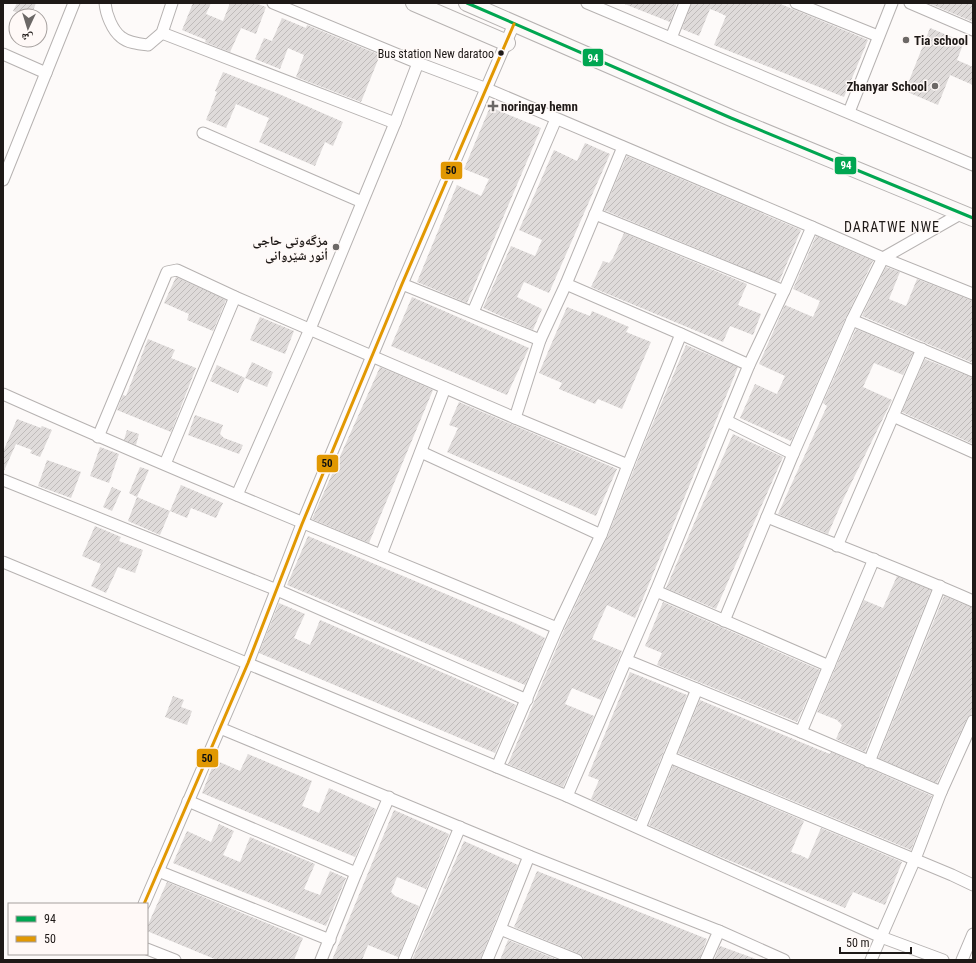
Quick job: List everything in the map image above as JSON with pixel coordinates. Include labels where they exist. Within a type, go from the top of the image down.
[{"type":"street","points":[[3,180],[74,3]]},
{"type":"street","points":[[105,3],[113,26],[121,37],[133,42],[148,45],[162,33],[172,3]]},
{"type":"street","points":[[273,3],[418,63],[487,89],[883,258],[973,294]]},
{"type":"street","points":[[414,3],[444,9],[458,21],[506,43]]},
{"type":"street","points":[[458,21],[467,3],[731,118],[968,215]]},
{"type":"street","points":[[587,3],[604,6],[671,38],[973,164]]},
{"type":"street","points":[[671,38],[686,3]]},
{"type":"street","points":[[796,3],[878,36]]},
{"type":"street","points":[[849,112],[892,3]]},
{"type":"street","points":[[910,3],[973,30]]},
{"type":"street","points":[[144,903],[248,663],[302,524],[402,284],[514,24]]},
{"type":"street","points":[[162,33],[395,123]]},
{"type":"street","points":[[3,54],[46,73]]},
{"type":"street","points":[[237,495],[310,329],[395,123],[418,63]]},
{"type":"street","points":[[472,312],[556,119]]},
{"type":"street","points":[[203,133],[362,202]]},
{"type":"street","points":[[515,418],[540,340],[566,284],[623,147]]},
{"type":"street","points":[[595,214],[784,291]]},
{"type":"street","points":[[724,621],[793,454],[852,320],[883,258],[968,215]]},
{"type":"street","points":[[567,796],[656,591],[749,365],[812,227]]},
{"type":"street","points":[[98,436],[167,272],[177,270],[235,297],[445,388],[628,465]]},
{"type":"street","points":[[402,284],[540,340]]},
{"type":"street","points":[[566,284],[749,365]]},
{"type":"street","points":[[165,464],[235,297]]},
{"type":"street","points":[[852,320],[973,371]]},
{"type":"street","points":[[497,767],[557,628],[601,535],[681,334]]},
{"type":"street","points":[[837,546],[922,349]]},
{"type":"street","points":[[381,555],[445,388]]},
{"type":"street","points":[[3,394],[302,524],[557,628]]},
{"type":"street","points":[[893,416],[973,452]]},
{"type":"street","points":[[727,421],[793,454]]},
{"type":"street","points":[[421,452],[601,535]]},
{"type":"street","points":[[3,480],[277,590],[527,700]]},
{"type":"street","points":[[768,517],[837,546],[874,559],[940,586],[973,601]]},
{"type":"street","points":[[801,732],[874,559]]},
{"type":"street","points":[[3,562],[567,796],[881,938],[943,960]]},
{"type":"street","points":[[869,762],[940,586]]},
{"type":"street","points":[[656,591],[829,666]]},
{"type":"street","points":[[626,660],[801,732],[941,792]]},
{"type":"street","points":[[640,828],[697,689]]},
{"type":"street","points":[[871,960],[915,859],[941,792],[973,721]]},
{"type":"street","points":[[220,728],[529,856],[719,931],[784,960]]},
{"type":"street","points":[[669,757],[915,859],[973,885]]},
{"type":"street","points":[[321,960],[389,797]]},
{"type":"street","points":[[188,802],[356,873]]},
{"type":"street","points":[[404,960],[460,827]]},
{"type":"street","points":[[487,960],[529,856]]},
{"type":"street","points":[[158,871],[330,940]]},
{"type":"street","points":[[500,929],[577,960]]},
{"type":"street","points":[[706,960],[719,931]]},
{"type":"street","points":[[962,960],[973,934]]},
{"type":"street","points":[[148,949],[175,960]]},
{"type":"building","points":[[17,3],[36,3],[34,8],[14,8]]},
{"type":"building","points":[[193,3],[211,3],[206,14],[223,21],[230,3],[255,3],[266,7],[256,34],[241,28],[230,52],[205,42],[206,40],[182,30]]},
{"type":"building","points":[[622,3],[677,3],[670,22]]},
{"type":"building","points":[[692,3],[778,3],[868,40],[844,97],[714,45],[726,16],[718,12],[710,9],[699,36],[682,29]]},
{"type":"building","points":[[928,3],[973,3],[973,22],[971,21]]},
{"type":"building","points":[[282,18],[306,28],[307,25],[380,55],[361,102],[296,77],[304,55],[288,48],[280,69],[255,59],[264,38],[272,41]]},
{"type":"building","points":[[930,28],[964,42],[957,60],[973,67],[973,85],[950,75],[938,105],[905,91]]},
{"type":"building","points":[[223,72],[279,94],[343,122],[333,146],[325,142],[315,166],[259,142],[269,118],[236,104],[226,128],[206,120]]},
{"type":"building","points":[[490,107],[541,128],[467,303],[417,282],[457,185],[481,196],[489,179],[464,169]]},
{"type":"building","points":[[585,143],[610,154],[549,293],[524,282],[517,297],[542,309],[533,330],[483,308],[511,246],[535,256],[542,240],[519,230],[554,150],[577,161]]},
{"type":"building","points":[[627,156],[801,230],[779,282],[604,210]]},
{"type":"building","points":[[624,233],[747,284],[738,305],[761,314],[753,335],[730,326],[723,342],[591,287],[603,261],[609,263],[613,258]]},
{"type":"building","points":[[816,236],[873,261],[846,317],[791,441],[740,418],[755,384],[777,394],[785,376],[759,364],[785,305],[813,317],[820,301],[793,289]]},
{"type":"building","points":[[886,267],[900,272],[889,299],[906,306],[917,279],[973,301],[973,363],[862,316]]},
{"type":"building","points":[[176,277],[226,300],[213,331],[187,320],[189,314],[164,303]]},
{"type":"building","points":[[412,297],[529,348],[507,395],[391,346]]},
{"type":"building","points":[[567,307],[590,316],[592,311],[629,327],[626,332],[651,342],[622,409],[598,399],[595,404],[559,389],[562,383],[539,373]]},
{"type":"building","points":[[260,317],[294,331],[285,354],[250,340]]},
{"type":"building","points":[[856,329],[913,353],[903,375],[874,363],[863,387],[892,400],[828,534],[778,514],[827,406],[823,403]]},
{"type":"building","points":[[148,339],[175,350],[171,358],[196,368],[171,432],[117,410],[123,395],[126,396]]},
{"type":"building","points":[[686,345],[738,367],[635,618],[607,605],[592,639],[622,651],[601,700],[572,688],[568,697],[565,704],[594,716],[563,787],[508,764],[565,628],[607,538],[642,449]]},
{"type":"building","points":[[925,359],[973,378],[973,444],[902,412]]},
{"type":"building","points":[[252,362],[273,372],[267,387],[245,378]]},
{"type":"building","points":[[217,365],[245,378],[238,393],[210,381]]},
{"type":"building","points":[[380,367],[433,390],[369,543],[312,519]]},
{"type":"building","points":[[459,402],[617,469],[596,516],[447,452],[458,428],[449,425]]},
{"type":"building","points":[[195,415],[223,425],[220,434],[224,438],[243,445],[239,454],[188,435]]},
{"type":"building","points":[[17,419],[41,428],[42,426],[52,430],[40,457],[30,453],[32,450],[16,444],[3,473],[3,452]]},
{"type":"building","points":[[127,430],[139,434],[136,445],[124,440]]},
{"type":"building","points":[[733,434],[783,457],[716,609],[666,588]]},
{"type":"building","points":[[100,447],[119,454],[109,483],[90,476]]},
{"type":"building","points":[[47,460],[81,472],[71,498],[38,486]]},
{"type":"building","points":[[140,467],[149,470],[137,497],[129,493]]},
{"type":"building","points":[[181,485],[223,503],[216,518],[191,508],[187,518],[170,511]]},
{"type":"building","points":[[112,487],[121,491],[112,511],[103,507]]},
{"type":"building","points":[[137,497],[170,511],[160,535],[128,521]]},
{"type":"building","points":[[95,526],[121,537],[119,541],[143,550],[135,573],[118,567],[106,593],[91,586],[101,564],[82,556]]},
{"type":"building","points":[[308,536],[515,623],[545,638],[525,685],[287,585]]},
{"type":"building","points":[[897,576],[931,590],[865,752],[836,739],[842,725],[837,720],[817,712],[864,600],[883,608]]},
{"type":"building","points":[[944,596],[973,608],[973,710],[971,715],[967,718],[937,783],[878,758]]},
{"type":"building","points":[[663,602],[820,670],[797,722],[657,665],[662,653],[645,646]]},
{"type":"building","points":[[279,603],[305,614],[294,638],[310,645],[320,620],[516,705],[495,753],[259,653]]},
{"type":"building","points":[[630,672],[687,695],[636,819],[591,799],[599,780],[588,776]]},
{"type":"building","points":[[173,696],[184,700],[181,707],[192,711],[187,725],[165,717]]},
{"type":"building","points":[[700,700],[830,754],[831,752],[932,796],[911,850],[678,753]]},
{"type":"building","points":[[248,754],[312,781],[302,806],[319,813],[329,788],[376,809],[355,857],[202,793],[215,760],[240,771]]},
{"type":"building","points":[[673,766],[804,821],[791,852],[808,859],[821,828],[902,862],[885,905],[853,892],[845,908],[711,853],[649,825]]},
{"type":"building","points":[[394,810],[449,834],[426,889],[397,877],[391,892],[395,896],[419,906],[398,957],[368,945],[362,960],[332,960]]},
{"type":"building","points":[[219,824],[234,831],[223,855],[240,862],[250,837],[315,864],[304,889],[320,895],[330,871],[346,878],[326,926],[173,863],[187,831],[211,842]]},
{"type":"building","points":[[464,841],[518,865],[480,960],[412,960]]},
{"type":"building","points":[[537,871],[707,939],[699,960],[584,960],[583,956],[580,954],[514,927]]},
{"type":"building","points":[[167,882],[303,938],[294,960],[217,960],[148,931],[148,925]]},
{"type":"building","points":[[508,940],[558,960],[500,960]]},
{"type":"building","points":[[720,946],[756,959],[756,960],[714,960]]},
{"type":"transit line","name":"94","points":[[467,3],[731,118],[973,218]]},
{"type":"transit line","name":"50","points":[[144,903],[248,663],[302,524],[402,284],[514,24]]},
{"type":"place","name":"Tia school","points":[[906,40]]},
{"type":"place","name":"Bus station New daratoo","points":[[501,53]]},
{"type":"place","name":"Zhanyar School","points":[[935,86]]},
{"type":"place","name":"noringay hemn","points":[[493,106]]},
{"type":"place","name":"مزگەوتی حاجی أنور شێروانی","points":[[336,247]]},
{"type":"district","name":"DARATWE NWE","points":[[892,227]]}]
